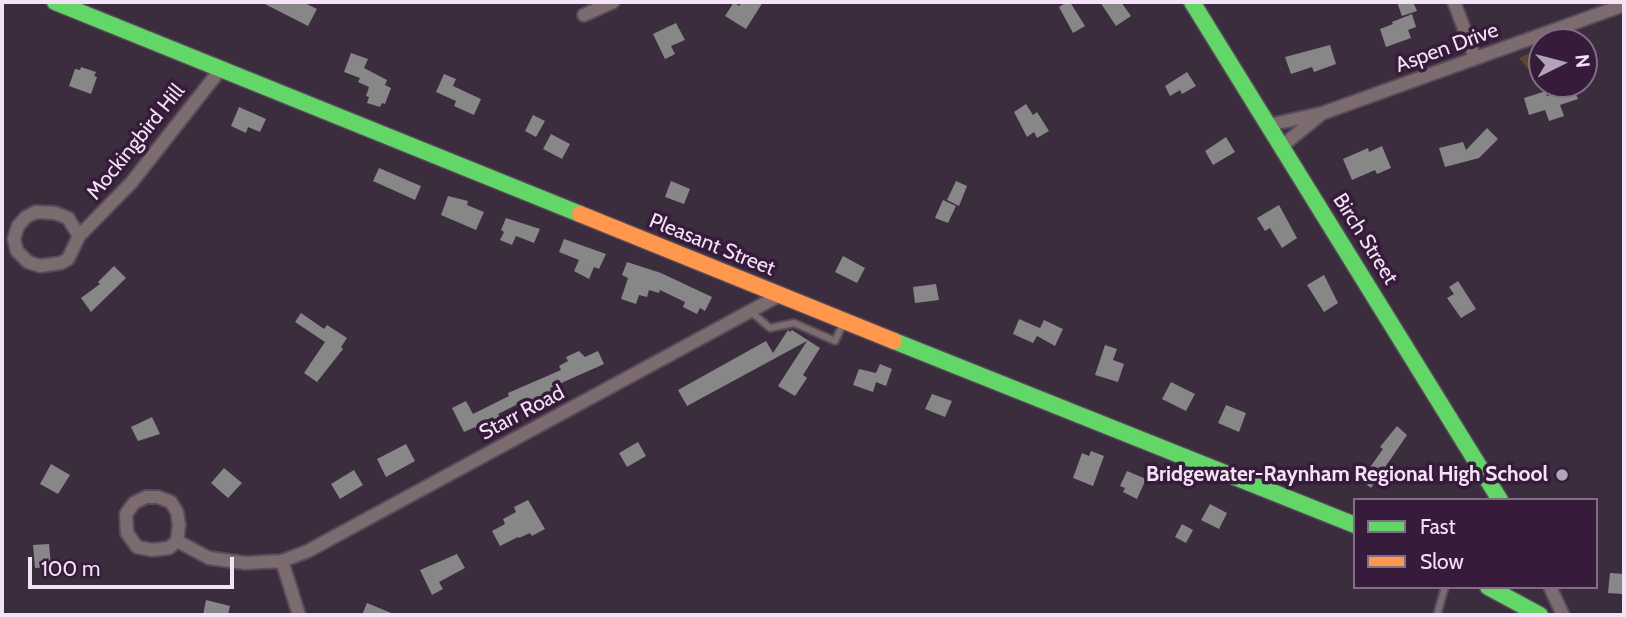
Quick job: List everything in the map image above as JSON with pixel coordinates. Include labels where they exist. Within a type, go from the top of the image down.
[{"type":"main road","name":"Pleasant Street","points":[[55,2],[1353,524]]},
{"type":"main road","name":"Birch Street","points":[[1192,2],[1499,498]]},
{"type":"main road","points":[[1492,589],[1540,615]]},
{"type":"street","points":[[584,15],[613,2]]},
{"type":"street","points":[[1454,2],[1475,58]]},
{"type":"street","name":"Aspen Drive","points":[[1269,125],[1323,113],[1624,5]]},
{"type":"street","name":"Mockingbird Hill","points":[[79,236],[68,218],[55,213],[36,212],[26,217],[18,226],[15,245],[28,262],[47,267],[68,259],[79,236],[131,183],[220,70]]},
{"type":"street","name":"Aspen Drive","points":[[1282,146],[1323,113]]},
{"type":"street","name":"Starr Road","points":[[177,541],[209,558],[245,563],[282,561],[308,551],[779,295]]},
{"type":"street","points":[[146,497],[158,497],[171,502],[177,512],[177,541],[169,548],[152,550],[137,547],[127,534],[126,514],[134,503],[146,497]]},
{"type":"street","points":[[282,561],[299,615]]},
{"type":"street","points":[[1550,589],[1563,615]]},
{"type":"lane","points":[[750,311],[770,328],[794,323],[835,341],[845,321]]},
{"type":"lane","points":[[1437,615],[1444,589]]},
{"type":"shaded area","points":[[1528,54],[1528,69],[1519,58]]},
{"type":"building","points":[[261,2],[303,2],[317,9],[308,26]]},
{"type":"building","points":[[734,2],[739,6],[742,2],[763,2],[746,29],[725,16]]},
{"type":"building","points":[[1070,2],[1085,26],[1073,33],[1059,7]]},
{"type":"building","points":[[1100,2],[1121,2],[1131,16],[1116,26]]},
{"type":"building","points":[[1397,2],[1413,2],[1417,11],[1402,16]]},
{"type":"building","points":[[1412,14],[1416,27],[1408,30],[1411,38],[1386,47],[1380,29]]},
{"type":"building","points":[[676,23],[685,40],[671,46],[675,54],[665,59],[653,34]]},
{"type":"building","points":[[1330,45],[1336,64],[1314,72],[1312,67],[1291,74],[1285,57]]},
{"type":"building","points":[[351,53],[368,59],[364,68],[387,80],[385,85],[391,88],[385,104],[382,103],[380,107],[367,103],[369,87],[358,82],[360,78],[344,72]]},
{"type":"building","points":[[81,67],[96,72],[91,94],[69,86],[75,69],[80,70]]},
{"type":"building","points":[[1187,72],[1196,86],[1182,94],[1180,90],[1170,96],[1165,86]]},
{"type":"building","points":[[444,74],[456,79],[453,86],[481,99],[474,115],[454,106],[456,101],[436,92]]},
{"type":"building","points":[[1524,98],[1578,99],[1560,105],[1564,116],[1549,121],[1545,110],[1529,115]]},
{"type":"building","points":[[1026,104],[1033,115],[1037,112],[1049,131],[1037,138],[1034,132],[1027,137],[1014,112]]},
{"type":"building","points":[[239,107],[266,119],[260,132],[248,127],[246,133],[231,126]]},
{"type":"building","points":[[533,115],[545,121],[536,137],[525,131]]},
{"type":"building","points":[[1487,128],[1498,139],[1479,158],[1445,167],[1439,148],[1463,142],[1466,150]]},
{"type":"building","points":[[551,134],[570,144],[562,159],[543,149]]},
{"type":"building","points":[[1226,137],[1235,152],[1213,165],[1205,151]]},
{"type":"building","points":[[1382,146],[1391,168],[1377,174],[1375,170],[1352,180],[1343,159],[1368,148],[1369,152]]},
{"type":"building","points":[[379,168],[421,186],[415,200],[373,181]]},
{"type":"building","points":[[671,181],[690,189],[684,204],[665,197]]},
{"type":"building","points":[[956,181],[967,186],[959,206],[947,200]]},
{"type":"building","points":[[448,196],[468,201],[467,205],[484,212],[476,230],[441,215]]},
{"type":"building","points":[[943,200],[956,206],[948,223],[935,218]]},
{"type":"building","points":[[1279,205],[1297,238],[1282,248],[1270,228],[1265,231],[1257,218]]},
{"type":"building","points":[[506,218],[540,229],[534,243],[516,236],[512,245],[500,240]]},
{"type":"building","points":[[564,239],[606,254],[599,269],[594,267],[589,279],[574,271],[579,260],[559,252]]},
{"type":"building","points":[[843,256],[865,268],[857,283],[835,272]]},
{"type":"building","points":[[627,262],[661,273],[712,297],[705,311],[700,308],[697,314],[683,307],[685,302],[660,290],[659,293],[649,290],[647,297],[639,295],[636,304],[621,299],[628,278],[622,275]]},
{"type":"building","points":[[114,266],[126,278],[91,312],[81,298],[100,284],[98,282]]},
{"type":"building","points":[[1324,275],[1338,303],[1324,312],[1307,285]]},
{"type":"building","points":[[1458,281],[1476,309],[1461,318],[1447,298],[1454,294],[1449,287]]},
{"type":"building","points":[[936,284],[939,300],[915,303],[913,287]]},
{"type":"building","points":[[301,313],[324,329],[327,325],[347,338],[341,347],[343,349],[317,382],[304,373],[325,342],[295,322]]},
{"type":"building","points":[[1019,319],[1040,328],[1044,320],[1063,329],[1055,346],[1037,336],[1033,343],[1013,334]]},
{"type":"building","points":[[788,330],[820,348],[803,375],[807,378],[795,396],[778,386],[807,341],[687,406],[678,390],[766,341],[773,353]]},
{"type":"building","points":[[1105,345],[1117,349],[1113,360],[1124,364],[1118,382],[1095,375]]},
{"type":"building","points":[[579,351],[585,357],[598,351],[604,364],[550,388],[551,391],[530,402],[528,399],[498,414],[501,419],[477,431],[475,427],[464,432],[452,408],[466,401],[473,414],[509,396],[508,393],[561,370],[559,366],[568,361],[566,357]]},
{"type":"building","points":[[880,364],[892,369],[886,386],[876,382],[873,392],[853,385],[859,369],[876,373]]},
{"type":"building","points":[[1171,382],[1195,394],[1186,411],[1162,399]]},
{"type":"building","points":[[932,394],[952,401],[945,417],[925,409]]},
{"type":"building","points":[[1226,405],[1246,413],[1239,432],[1218,423]]},
{"type":"building","points":[[152,417],[160,434],[138,441],[131,427]]},
{"type":"building","points":[[1397,426],[1407,435],[1371,488],[1361,480],[1383,449],[1380,447]]},
{"type":"building","points":[[638,442],[646,456],[627,467],[619,453]]},
{"type":"building","points":[[406,444],[415,461],[386,477],[377,459]]},
{"type":"building","points":[[1091,451],[1104,456],[1093,486],[1073,478],[1082,453],[1089,456]]},
{"type":"building","points":[[51,464],[70,475],[58,494],[40,484]]},
{"type":"building","points":[[224,468],[242,483],[228,498],[211,483]]},
{"type":"building","points":[[354,470],[363,485],[340,499],[331,484]]},
{"type":"building","points":[[1127,471],[1146,479],[1137,499],[1123,492],[1125,488],[1120,486]]},
{"type":"building","points":[[528,500],[545,529],[500,546],[492,531],[505,524],[503,519],[516,512],[514,507]]},
{"type":"building","points":[[1210,504],[1227,513],[1219,529],[1201,520]]},
{"type":"building","points":[[1182,524],[1193,530],[1186,543],[1175,537]]},
{"type":"building","points":[[49,544],[51,567],[35,568],[33,545]]},
{"type":"building","points":[[457,554],[465,568],[439,582],[443,589],[432,595],[420,570]]},
{"type":"building","points":[[1610,573],[1624,574],[1623,594],[1608,593]]},
{"type":"building","points":[[206,600],[230,606],[228,615],[203,615]]},
{"type":"building","points":[[367,603],[396,615],[362,615]]},
{"type":"traffic: fast","points":[[55,2],[580,214]]},
{"type":"traffic: fast","points":[[1192,2],[1499,498]]},
{"type":"traffic: fast","points":[[894,341],[1353,524]]},
{"type":"traffic: fast","points":[[1492,589],[1540,615]]},
{"type":"traffic: slow","points":[[580,214],[894,341]]},
{"type":"place","name":"Bridgewater-Raynham Regional High School","points":[[1562,475]]}]
